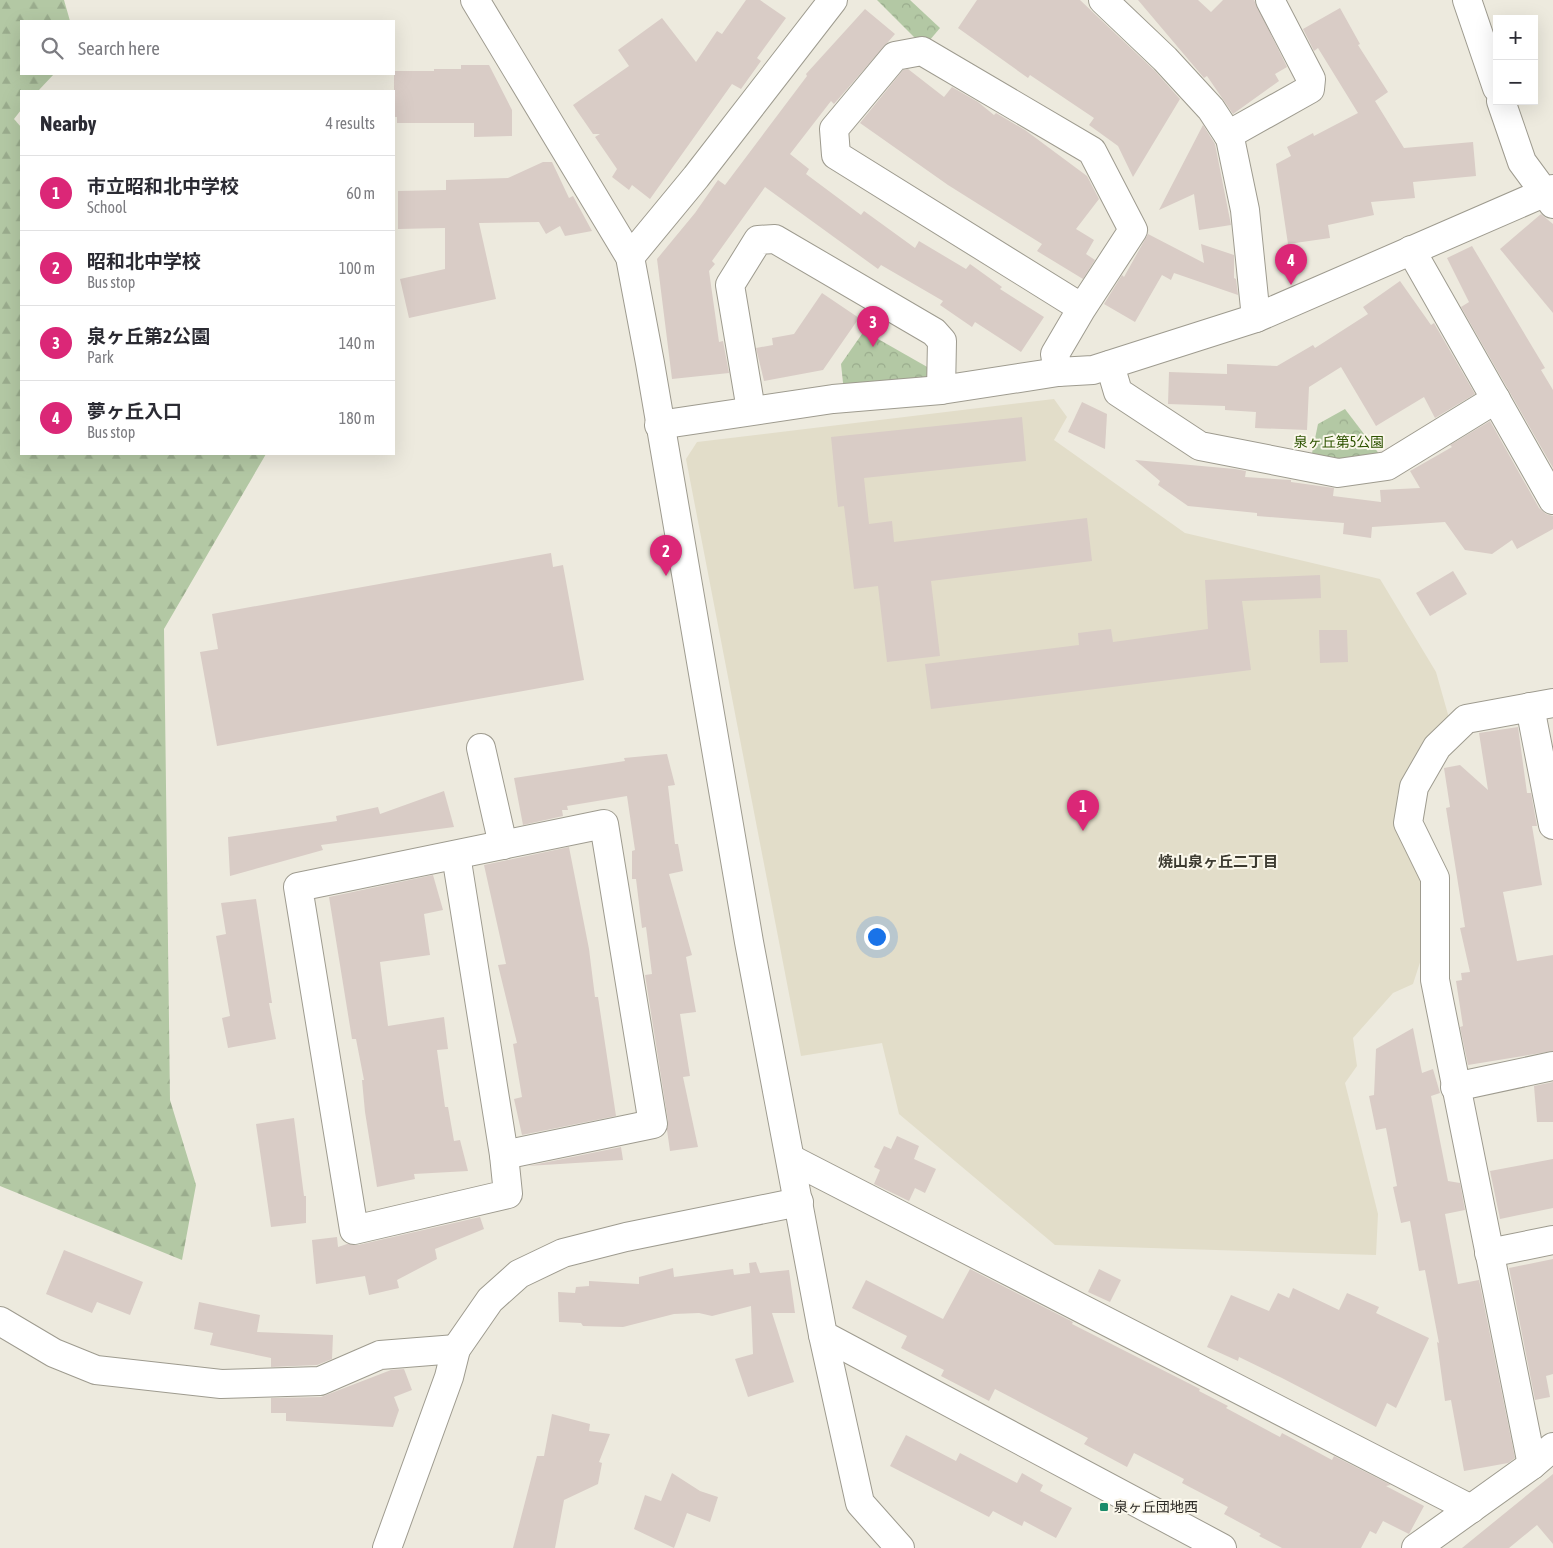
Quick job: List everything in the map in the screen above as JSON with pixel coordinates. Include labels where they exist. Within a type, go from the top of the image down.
[{"type":"street","points":[[475,0],[630,257],[745,922],[823,1334],[860,1503],[900,1548]]},
{"type":"street","points":[[630,257],[696,178],[833,0]]},
{"type":"street","points":[[1103,0],[1165,59],[1211,110],[1228,135],[1245,210],[1256,318]]},
{"type":"street","points":[[1228,135],[1310,88],[1311,79],[1270,0]]},
{"type":"street","points":[[1466,0],[1493,77]]},
{"type":"street","points":[[1058,372],[1055,354],[1082,308],[1133,230],[1092,151],[922,51],[895,56],[834,129],[836,155],[1082,308]]},
{"type":"street","points":[[660,425],[832,399],[941,390],[1058,372],[1093,370],[1256,318],[1411,250],[1550,195],[1522,162],[1502,105]]},
{"type":"street","points":[[751,410],[730,284],[758,240],[775,239],[934,332],[942,341],[941,390]]},
{"type":"street","points":[[1411,250],[1553,500]]},
{"type":"street","points":[[1110,364],[1118,392],[1200,446],[1338,474],[1387,466],[1496,399]]},
{"type":"street","points":[[1532,1465],[1435,980],[1435,878],[1408,823],[1414,787],[1437,747],[1466,719],[1541,705],[1553,825]]},
{"type":"street","points":[[481,748],[503,845]]},
{"type":"street","points":[[456,855],[504,1155],[508,1194],[354,1230],[298,887],[604,824],[653,1124],[504,1155]]},
{"type":"street","points":[[1455,1087],[1553,1066]]},
{"type":"street","points":[[791,1159],[1471,1509]]},
{"type":"street","points":[[387,1548],[449,1377],[456,1348],[490,1300],[518,1274],[562,1253],[626,1237],[799,1202]]},
{"type":"street","points":[[1489,1253],[1553,1240]]},
{"type":"street","points":[[0,1321],[54,1353],[96,1370],[221,1384],[320,1381],[380,1354],[456,1348]]},
{"type":"street","points":[[823,1334],[1222,1548]]},
{"type":"street","points":[[1416,1548],[1532,1465],[1553,1447]]},
{"type":"shaded area","points":[[1054,399],[1067,417],[1054,440],[1185,533],[1380,579],[1436,672],[1449,718],[1397,795],[1421,867],[1424,950],[1413,984],[1393,993],[1353,1038],[1357,1066],[1345,1083],[1378,1214],[1376,1255],[1055,1245],[899,1114],[882,1043],[801,1056],[686,459],[697,442]]},
{"type":"green space","points":[[0,0],[64,0],[70,20],[20,20],[20,75],[53,75],[39,90],[20,90],[20,111],[14,119],[20,126],[20,455],[265,455],[164,629],[170,1100],[196,1185],[182,1260],[0,1186]]},
{"type":"green space","points":[[877,0],[910,0],[940,28],[924,47]]},
{"type":"green space","points":[[864,331],[929,368],[926,386],[844,392],[841,364]]},
{"type":"green space","name":"泉ヶ丘第5公園","points":[[1345,409],[1383,459],[1310,463],[1318,424]]},
{"type":"building","points":[[746,0],[760,0],[786,18],[757,58],[761,61],[741,89],[732,84],[650,199],[632,185],[629,190],[612,177],[617,169],[595,137],[600,134],[593,134],[573,105],[629,66],[618,50],[662,18],[696,62],[717,31],[722,34]]},
{"type":"building","points":[[977,0],[1080,0],[1154,70],[1180,99],[1133,177],[1118,146],[1089,125],[1094,118],[1030,75],[1028,78],[958,28]]},
{"type":"building","points":[[1138,0],[1198,0],[1211,12],[1223,0],[1254,0],[1287,67],[1275,74],[1279,81],[1233,114],[1207,76],[1204,78]]},
{"type":"building","points":[[1340,8],[1360,44],[1358,45],[1388,92],[1375,101],[1404,148],[1473,142],[1476,176],[1413,182],[1415,198],[1371,202],[1374,215],[1328,225],[1330,238],[1288,244],[1276,164],[1291,156],[1287,147],[1313,133],[1314,136],[1358,113],[1318,48],[1314,51],[1303,29]]},
{"type":"building","points":[[865,9],[895,34],[834,104],[831,101],[790,154],[809,169],[806,174],[861,215],[864,211],[915,248],[919,241],[966,269],[970,264],[1002,287],[1000,289],[1044,317],[1021,352],[975,322],[972,327],[940,305],[943,301],[881,265],[878,269],[765,187],[712,261],[715,264],[709,271],[719,342],[723,341],[729,373],[672,379],[657,259],[695,213],[718,180],[725,185],[807,76],[806,74]]},
{"type":"building","points":[[461,65],[489,65],[512,110],[512,136],[474,137],[474,123],[397,123],[397,117],[395,117],[395,71],[461,69]]},
{"type":"building","points":[[908,69],[944,97],[952,87],[978,102],[994,115],[996,113],[1025,130],[1087,176],[1099,199],[1076,229],[1094,240],[1086,254],[1095,260],[1083,279],[1037,251],[1042,244],[948,185],[860,123],[903,70]]},
{"type":"building","points":[[1203,125],[1215,144],[1231,225],[1199,230],[1194,194],[1159,210]]},
{"type":"building","points":[[543,162],[552,162],[569,198],[573,196],[592,231],[565,236],[560,226],[546,234],[539,222],[479,223],[496,299],[409,318],[400,279],[445,269],[445,228],[398,229],[398,191],[446,190],[446,180],[508,178]]},
{"type":"building","points":[[1541,214],[1553,224],[1553,313],[1500,249]]},
{"type":"building","points":[[1148,234],[1204,263],[1201,244],[1234,255],[1234,278],[1236,279],[1238,295],[1174,273],[1171,280],[1162,275],[1135,322],[1104,304],[1122,275],[1124,277]]},
{"type":"building","points":[[1472,246],[1545,368],[1541,370],[1553,390],[1553,468],[1461,307],[1469,302],[1447,258]]},
{"type":"building","points":[[1400,281],[1431,325],[1434,323],[1475,394],[1435,418],[1424,397],[1376,426],[1341,367],[1309,387],[1307,430],[1255,428],[1256,412],[1225,410],[1225,406],[1168,404],[1169,372],[1227,374],[1227,364],[1277,366],[1313,345],[1315,348],[1368,314],[1363,307]]},
{"type":"building","points":[[822,293],[859,318],[823,370],[764,381],[756,348],[773,345],[772,338],[794,334]]},
{"type":"building","points":[[1082,402],[1107,414],[1105,449],[1068,432]]},
{"type":"building","points":[[1022,417],[1026,461],[864,478],[869,524],[892,521],[894,542],[1087,518],[1092,561],[931,581],[940,656],[887,662],[878,586],[854,589],[844,506],[838,507],[831,437]]},
{"type":"building","points":[[1490,421],[1539,508],[1546,514],[1553,516],[1553,529],[1517,549],[1512,540],[1492,554],[1465,550],[1445,522],[1372,527],[1371,538],[1343,534],[1344,523],[1257,516],[1257,513],[1188,506],[1158,485],[1160,481],[1135,460],[1235,469],[1246,471],[1245,477],[1291,480],[1291,482],[1334,488],[1333,496],[1381,502],[1380,490],[1420,488],[1410,471],[1452,447],[1450,445]]},
{"type":"building","points":[[551,553],[553,567],[563,565],[584,680],[217,746],[200,652],[218,649],[212,614]]},
{"type":"building","points":[[1453,571],[1467,594],[1430,616],[1416,593]]},
{"type":"building","points":[[1320,575],[1321,598],[1242,601],[1251,670],[931,709],[925,664],[1079,645],[1078,633],[1111,629],[1113,642],[1208,629],[1205,580]]},
{"type":"building","points":[[1319,630],[1347,630],[1348,662],[1320,663]]},
{"type":"building","points":[[1518,727],[1527,793],[1531,793],[1537,826],[1532,826],[1542,885],[1503,892],[1517,961],[1553,955],[1553,1051],[1468,1065],[1460,1027],[1463,1026],[1456,981],[1462,980],[1461,973],[1470,972],[1460,928],[1465,927],[1446,808],[1450,807],[1444,768],[1460,765],[1488,790],[1479,733]]},
{"type":"building","points":[[667,754],[675,785],[668,786],[675,844],[678,844],[683,871],[669,874],[692,955],[686,957],[696,1012],[680,1014],[690,1076],[683,1077],[698,1147],[670,1151],[667,1130],[668,1121],[645,975],[652,974],[646,927],[642,928],[636,879],[632,879],[632,851],[635,850],[627,796],[567,806],[568,810],[562,810],[563,816],[523,825],[514,778],[625,761],[624,758]]},
{"type":"building","points":[[444,791],[454,827],[321,845],[323,850],[230,876],[228,837],[337,821],[336,816],[378,807],[380,814]]},
{"type":"building","points":[[569,847],[589,949],[595,997],[598,997],[616,1116],[522,1135],[514,1099],[522,1097],[513,1044],[517,1043],[498,965],[506,964],[484,865]]},
{"type":"building","points":[[433,875],[443,910],[424,914],[430,955],[380,962],[388,1026],[444,1017],[448,1049],[437,1050],[445,1107],[448,1107],[454,1141],[460,1140],[468,1171],[414,1174],[415,1179],[377,1187],[365,1112],[362,1080],[364,1080],[356,1039],[352,1039],[329,897]]},
{"type":"building","points":[[256,899],[272,1003],[269,1003],[276,1039],[228,1048],[222,1018],[230,1016],[216,936],[226,934],[221,903]]},
{"type":"building","points":[[1413,1028],[1422,1073],[1433,1069],[1440,1093],[1431,1096],[1448,1181],[1460,1183],[1465,1210],[1445,1214],[1458,1284],[1479,1280],[1515,1458],[1508,1463],[1464,1471],[1451,1400],[1445,1401],[1437,1342],[1439,1343],[1425,1270],[1419,1271],[1410,1221],[1401,1223],[1393,1187],[1397,1186],[1386,1128],[1376,1130],[1369,1096],[1374,1095],[1376,1049]]},
{"type":"building","points":[[1553,1082],[1553,1122],[1537,1122],[1534,1086]]},
{"type":"building","points":[[294,1118],[304,1196],[306,1196],[306,1223],[271,1227],[256,1124]]},
{"type":"building","points":[[897,1136],[919,1146],[914,1159],[936,1169],[925,1193],[915,1188],[909,1201],[874,1184],[880,1170],[874,1167],[884,1146],[891,1149]]},
{"type":"building","points":[[621,1147],[623,1160],[528,1166]]},
{"type":"building","points":[[1553,1159],[1553,1208],[1500,1219],[1490,1171]]},
{"type":"building","points":[[480,1217],[484,1229],[435,1249],[437,1259],[397,1280],[399,1288],[369,1295],[365,1276],[316,1284],[312,1240],[337,1237],[338,1247],[347,1244],[358,1245]]},
{"type":"building","points":[[64,1250],[143,1282],[130,1315],[97,1302],[92,1313],[46,1294]]},
{"type":"building","points":[[1553,1259],[1553,1374],[1546,1376],[1550,1397],[1535,1400],[1509,1268]]},
{"type":"building","points":[[756,1262],[760,1273],[789,1270],[795,1313],[772,1313],[794,1382],[748,1397],[735,1359],[753,1354],[751,1306],[712,1316],[699,1313],[674,1314],[623,1327],[583,1326],[581,1323],[559,1322],[558,1292],[575,1293],[576,1287],[589,1286],[589,1281],[639,1284],[639,1277],[673,1268],[674,1277],[733,1269],[734,1275],[750,1273],[749,1263]]},
{"type":"building","points":[[970,1269],[1073,1322],[1072,1324],[1200,1389],[1199,1391],[1228,1406],[1226,1408],[1280,1437],[1282,1433],[1332,1460],[1334,1456],[1391,1485],[1386,1486],[1424,1506],[1409,1534],[1383,1521],[1376,1534],[1370,1531],[1361,1548],[1282,1548],[1224,1514],[1228,1507],[1182,1483],[1184,1479],[1134,1453],[1127,1467],[1084,1444],[1088,1438],[995,1389],[989,1401],[941,1376],[944,1370],[901,1348],[907,1336],[852,1308],[866,1280],[943,1319]]},
{"type":"building","points":[[1099,1269],[1121,1280],[1110,1302],[1088,1292]]},
{"type":"building","points":[[1293,1288],[1339,1310],[1347,1293],[1379,1307],[1376,1313],[1429,1338],[1396,1408],[1387,1403],[1376,1427],[1239,1357],[1238,1361],[1207,1347],[1231,1295],[1269,1311],[1278,1293],[1289,1298]]},
{"type":"building","points":[[199,1302],[260,1315],[257,1332],[333,1335],[332,1359],[317,1365],[271,1367],[271,1358],[210,1345],[213,1333],[194,1329]]},
{"type":"building","points":[[404,1369],[412,1390],[394,1397],[399,1410],[393,1427],[286,1421],[286,1413],[271,1413],[271,1398],[321,1397],[391,1370]]},
{"type":"building","points":[[552,1414],[590,1424],[589,1431],[610,1434],[599,1462],[602,1463],[598,1484],[564,1500],[555,1548],[513,1548],[537,1456],[544,1456]]},
{"type":"building","points":[[906,1435],[956,1461],[960,1453],[1017,1483],[1022,1473],[1043,1485],[1040,1491],[1072,1508],[1056,1538],[1024,1521],[1022,1526],[993,1511],[989,1517],[890,1466]]},
{"type":"building","points":[[672,1473],[700,1491],[718,1497],[710,1522],[687,1513],[674,1548],[634,1529],[645,1495],[661,1501]]},
{"type":"building","points":[[1553,1474],[1553,1544],[1537,1525],[1509,1548],[1462,1548]]},
{"type":"place","name":"夢ヶ丘入口","points":[[1291,285]]},
{"type":"place","name":"泉ヶ丘第2公園","points":[[873,347]]},
{"type":"place","name":"昭和北中学校","points":[[666,576]]},
{"type":"place","name":"市立昭和北中学校","points":[[1083,831]]},
{"type":"place","name":"泉ヶ丘団地西","points":[[1104,1507]]},
{"type":"district","name":"焼山泉ヶ丘二丁目","points":[[1218,862]]}]
